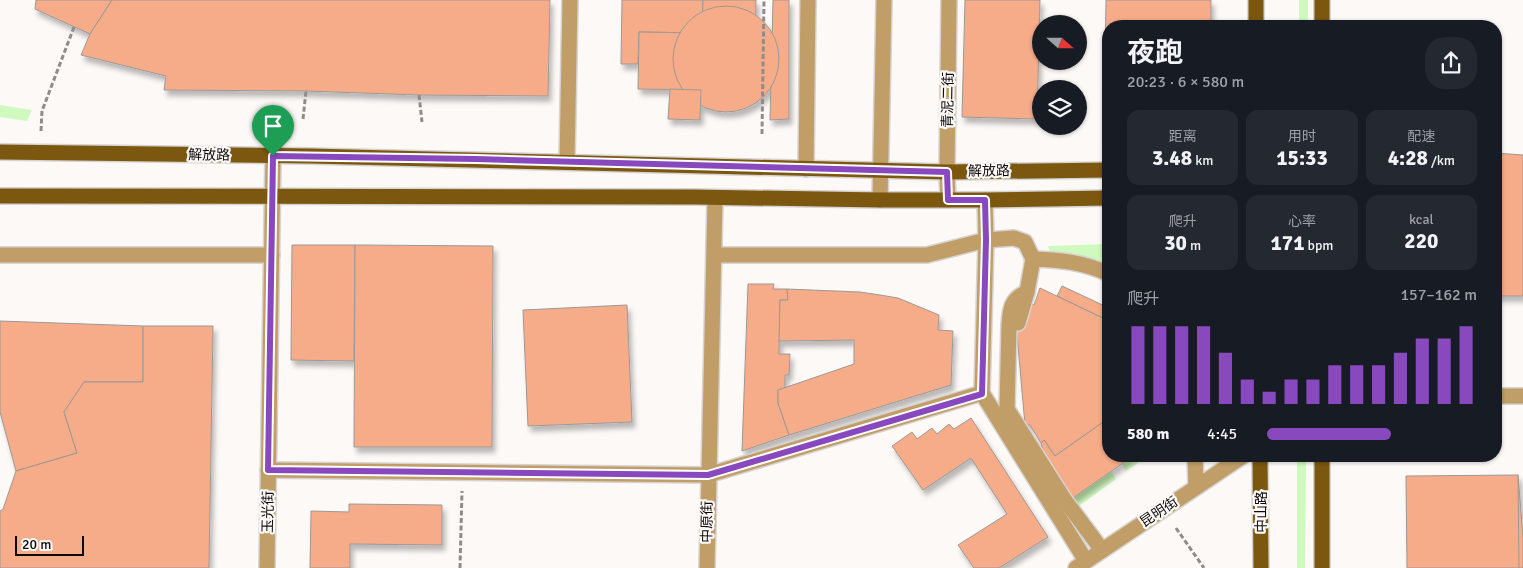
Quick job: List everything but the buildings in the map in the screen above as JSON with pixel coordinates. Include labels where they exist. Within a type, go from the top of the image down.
[{"type":"main road","points":[[1256,0],[1256,20]]},
{"type":"main road","points":[[1322,0],[1322,20]]},
{"type":"main road","name":"解放路","points":[[0,152],[567,162],[947,172],[1102,170]]},
{"type":"main road","name":"解放路","points":[[0,196],[273,197],[310,195],[880,200],[1102,198]]},
{"type":"main road","name":"中山路","points":[[1260,462],[1261,568]]},
{"type":"main road","points":[[1322,462],[1322,568]]},
{"type":"street","points":[[567,162],[570,0]]},
{"type":"street","points":[[806,169],[808,0]]},
{"type":"street","points":[[880,200],[884,0]]},
{"type":"street","name":"青泥二街","points":[[948,200],[949,0]]},
{"type":"street","name":"玉光街","points":[[267,568],[273,156]]},
{"type":"street","name":"中原街","points":[[707,568],[715,198]]},
{"type":"street","points":[[985,200],[986,240],[982,394],[1081,565]]},
{"type":"street","points":[[715,255],[927,255],[986,240],[1014,238],[1026,242],[1033,259],[1027,292],[1018,323]]},
{"type":"street","points":[[0,255],[272,255]]},
{"type":"street","points":[[1033,259],[1068,261],[1092,266],[1102,271]]},
{"type":"street","points":[[1027,292],[1020,295],[1013,303],[1009,313],[1007,409],[1102,550]]},
{"type":"street","points":[[268,470],[708,475],[982,394]]},
{"type":"street","points":[[1502,396],[1523,396]]},
{"type":"street","points":[[1195,462],[1196,487]]},
{"type":"street","name":"昆明街","points":[[1081,565],[1234,462]]},
{"type":"path","points":[[762,134],[764,0]]},
{"type":"path","points":[[41,131],[42,111],[74,27]]},
{"type":"path","points":[[303,119],[306,91]]},
{"type":"path","points":[[419,95],[422,122]]},
{"type":"path","points":[[460,568],[462,472]]},
{"type":"path","points":[[1176,528],[1204,568]]},
{"type":"green space","points":[[1299,0],[1308,0],[1308,20],[1299,20]]},
{"type":"green space","points":[[0,105],[32,110],[27,121],[0,117]]},
{"type":"green space","points":[[1102,244],[1102,261],[1080,256],[1051,256],[1048,246]]},
{"type":"green space","points":[[1125,462],[1139,462],[1126,471],[1122,464]]},
{"type":"green space","points":[[1297,462],[1306,462],[1305,568],[1297,568]]},
{"type":"green space","points":[[1111,471],[1116,479],[1076,508],[1070,500]]},
{"type":"route","points":[[273,156],[476,159],[947,172],[948,200],[985,200],[986,240],[982,394],[708,475],[268,470],[273,156]]}]
